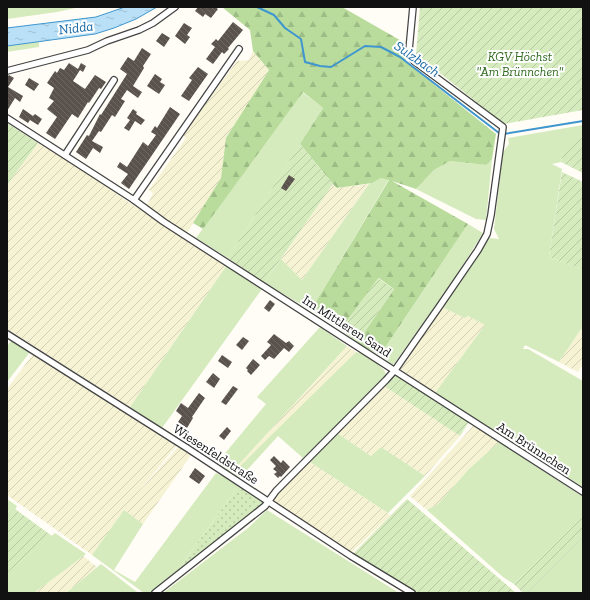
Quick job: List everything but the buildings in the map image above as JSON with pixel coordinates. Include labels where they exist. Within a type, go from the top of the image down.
[{"type":"street","points":[[7,71],[88,50],[107,41],[139,30],[153,23],[175,7]]},
{"type":"street","points":[[395,370],[478,250],[487,234],[503,129],[502,125],[431,74],[410,56],[409,50],[414,7]]},
{"type":"street","points":[[134,200],[240,49]]},
{"type":"street","points":[[65,155],[114,80]]},
{"type":"street","name":"Im Mittleren Sand","points":[[7,118],[134,200],[164,222],[395,370],[276,491],[265,506],[156,593]]},
{"type":"street","name":"Wiesenfeldstraße","points":[[7,334],[188,448],[351,556],[412,593]]},
{"type":"street","name":"Am Brünnchen","points":[[395,370],[583,492]]},
{"type":"shaded area","points":[[253,51],[269,70],[226,138],[221,178],[187,233],[147,205],[153,193],[149,190],[186,138],[183,135],[237,61],[249,60]]},
{"type":"shaded area","points":[[38,143],[93,177],[127,201],[227,265],[130,407],[7,329],[7,185]]},
{"type":"shaded area","points":[[333,184],[337,188],[369,184],[302,280],[281,259]]},
{"type":"shaded area","points":[[442,307],[465,317],[468,316],[485,325],[435,393],[399,368]]},
{"type":"shaded area","points":[[583,326],[583,364],[578,372],[559,362]]},
{"type":"shaded area","points":[[347,346],[356,352],[232,475],[231,473]]},
{"type":"shaded area","points":[[33,354],[176,446],[137,494],[179,446],[191,455],[143,524],[124,510],[92,555],[7,495],[7,389]]},
{"type":"shaded area","points":[[384,386],[460,436],[425,476],[381,447],[371,456],[337,433]]},
{"type":"shaded area","points":[[474,425],[499,442],[469,469],[438,504],[427,510],[410,496]]},
{"type":"shaded area","points":[[310,462],[388,513],[390,516],[351,553],[271,501]]},
{"type":"shaded area","points":[[83,556],[97,567],[66,593],[34,593]]},
{"type":"green space","points":[[7,7],[80,7],[57,12],[7,19]]},
{"type":"green space","points":[[222,7],[342,7],[405,43],[406,62],[496,134],[492,159],[486,165],[450,161],[434,170],[416,189],[392,181],[468,224],[380,355],[357,343],[394,289],[379,278],[341,329],[311,310],[389,180],[381,178],[372,183],[337,188],[333,184],[300,144],[323,108],[303,92],[203,229],[193,223],[221,178],[226,138],[269,70],[253,51],[250,30]]},
{"type":"green space","name":"KGV Höchst \"Am Brünnchen\"","points":[[420,7],[583,7],[583,110],[504,124],[416,54]]},
{"type":"green space","points":[[39,41],[39,47],[7,52],[7,46]]},
{"type":"green space","points":[[302,92],[323,108],[228,258],[196,238]]},
{"type":"green space","points":[[7,123],[38,143],[7,185]]},
{"type":"green space","points":[[583,125],[583,135],[563,150],[561,162],[552,164],[562,169],[549,257],[583,270],[583,326],[559,362],[525,345],[523,349],[528,349],[583,381],[583,487],[435,393],[485,325],[468,316],[465,318],[442,307],[489,238],[499,239],[494,229],[503,152],[509,144],[508,138]]},
{"type":"green space","points":[[583,135],[583,173],[561,162],[563,150]]},
{"type":"green space","points":[[300,144],[333,184],[264,283],[228,258]]},
{"type":"green space","points":[[492,159],[486,220],[476,219],[416,189],[434,170],[450,161],[486,165]]},
{"type":"green space","points":[[562,172],[583,182],[583,270],[549,257]]},
{"type":"green space","points":[[381,178],[389,179],[311,310],[264,283],[281,259],[302,280],[369,184]]},
{"type":"green space","points":[[468,224],[483,233],[450,286],[393,365],[380,355]]},
{"type":"green space","points":[[227,265],[262,289],[162,428],[130,407]]},
{"type":"green space","points":[[378,278],[394,289],[357,343],[341,329]]},
{"type":"green space","points":[[320,327],[347,346],[231,473],[232,474],[217,463],[266,404],[257,397]]},
{"type":"green space","points":[[12,340],[30,352],[7,382],[7,346]]},
{"type":"green space","points":[[356,352],[369,356],[384,370],[386,375],[340,424],[303,458],[278,436],[239,479],[232,474]]},
{"type":"green space","points":[[396,373],[470,420],[460,436],[384,386]]},
{"type":"green space","points":[[337,433],[371,456],[381,447],[425,476],[388,513],[310,462]]},
{"type":"green space","points":[[499,442],[583,497],[583,516],[514,584],[503,577],[427,510],[438,504],[469,469]]},
{"type":"green space","points":[[216,473],[240,484],[185,560],[181,571],[152,593],[144,593],[92,555],[124,510],[143,524],[114,570],[135,582]]},
{"type":"green space","points":[[240,484],[264,501],[264,505],[181,571],[185,560]]},
{"type":"green space","points":[[7,499],[17,506],[11,518],[7,521]]},
{"type":"green space","points":[[407,499],[516,593],[412,593],[351,556]]},
{"type":"green space","points":[[15,509],[52,536],[7,573],[7,521],[11,518]]},
{"type":"green space","points":[[267,510],[399,593],[163,593],[248,528]]},
{"type":"green space","points":[[583,516],[583,537],[527,593],[523,593],[514,584]]},
{"type":"green space","points":[[55,533],[86,554],[34,593],[7,593],[7,573]]},
{"type":"green space","points":[[583,537],[583,593],[527,593]]},
{"type":"green space","points":[[101,564],[137,592],[66,593]]},
{"type":"water","name":"Nidda","points":[[125,7],[157,7],[136,19],[95,34],[7,46],[7,28],[96,17]]},
{"type":"waterway","name":"Sulzbach","points":[[257,7],[274,15],[285,28],[301,39],[305,62],[331,67],[365,46],[381,47],[400,57],[499,133],[504,134],[583,121]]}]
